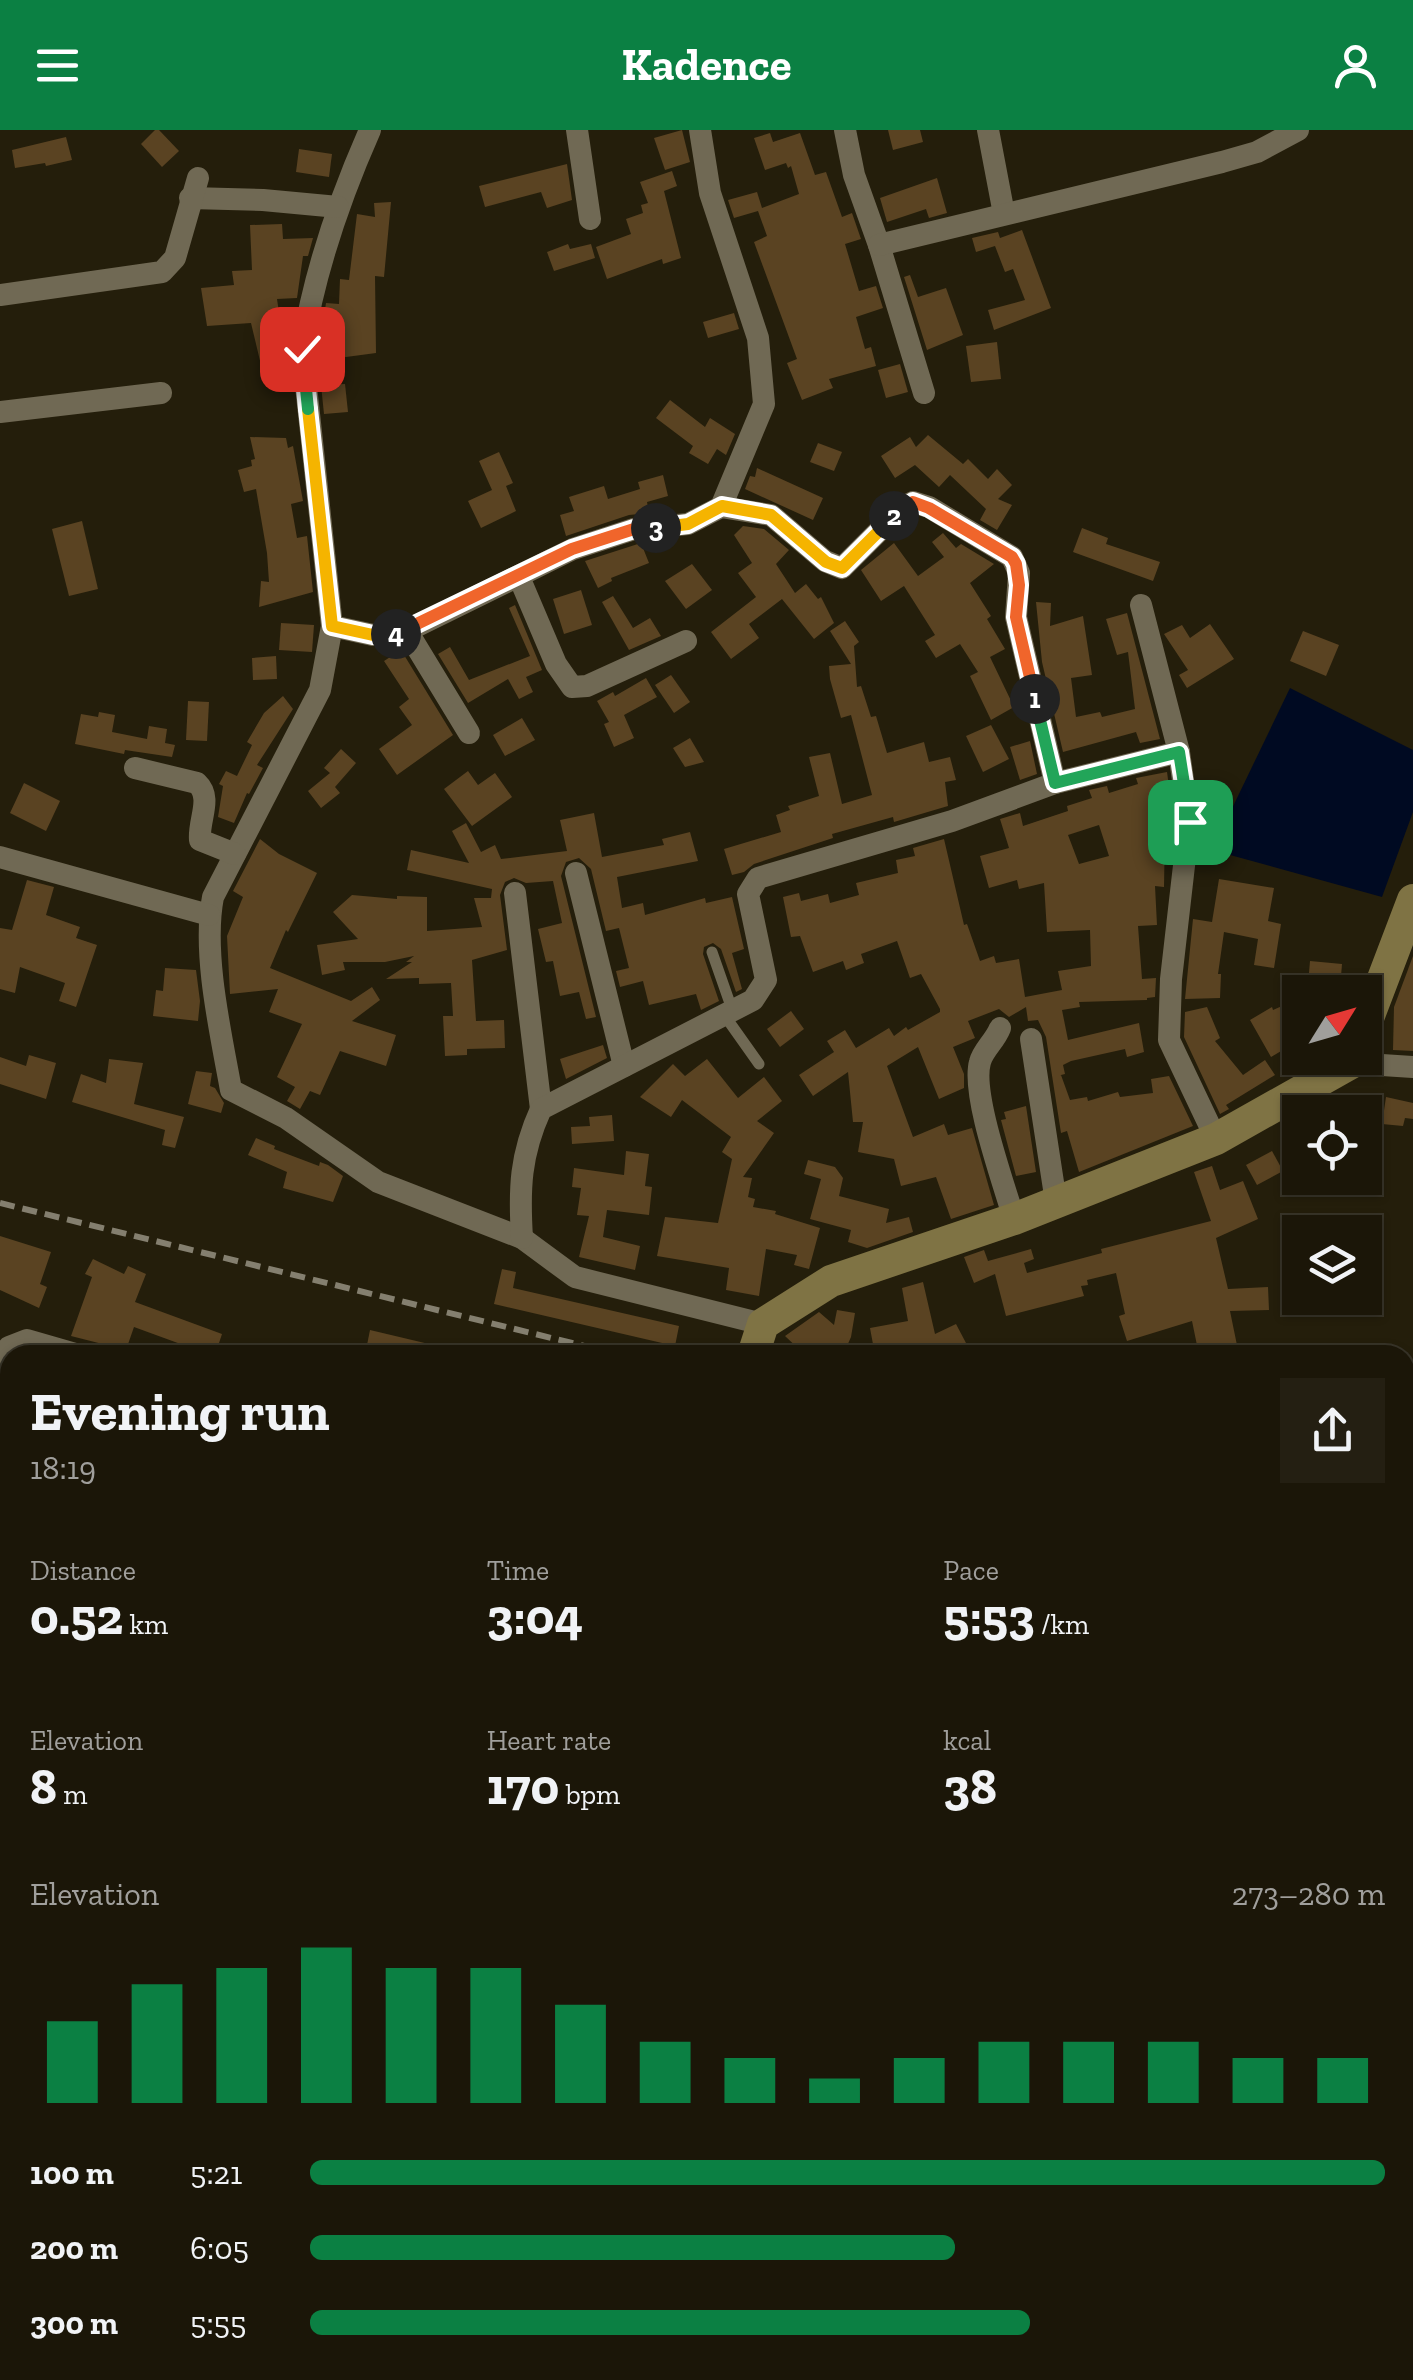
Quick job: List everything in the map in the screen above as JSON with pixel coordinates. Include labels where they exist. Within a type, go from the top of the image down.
[{"type":"street","points":[[371,130],[338,208],[302,349],[332,626],[320,690],[213,897],[209,915],[216,1010],[231,1090],[286,1118],[378,1182],[522,1238],[576,1277],[758,1340],[831,1281],[1014,1219],[1216,1140],[1326,1075]]},
{"type":"street","points":[[578,130],[590,219]]},
{"type":"street","points":[[700,130],[710,193],[758,338],[764,404],[722,506]]},
{"type":"street","points":[[846,130],[854,176],[924,393]]},
{"type":"street","points":[[988,130],[1004,214]]},
{"type":"street","points":[[879,245],[1222,162],[1257,152],[1298,130]]},
{"type":"street","points":[[0,294],[162,272],[175,258],[194,188],[338,208]]},
{"type":"street","points":[[0,412],[160,393]]},
{"type":"street","points":[[332,626],[373,635],[408,631],[572,549],[634,529],[688,524],[722,506],[771,515],[835,567],[842,568],[903,507],[913,502],[1012,557],[1018,573],[1016,617],[1055,783]]},
{"type":"street","points":[[519,577],[556,664],[572,687],[587,686],[686,640]]},
{"type":"street","points":[[1142,604],[1179,752],[1190,822],[1171,979],[1169,1040],[1216,1140]]},
{"type":"street","points":[[408,631],[468,733]]},
{"type":"street","points":[[540,1109],[754,1000],[766,980],[748,894],[758,878],[952,821],[1055,783],[1179,752]]},
{"type":"street","points":[[135,768],[203,787],[206,795],[200,840],[235,854]]},
{"type":"street","points":[[0,858],[209,915]]},
{"type":"street","points":[[576,873],[624,1066]]},
{"type":"street","points":[[514,893],[540,1109],[526,1142],[519,1190],[522,1238]]},
{"type":"street","points":[[1382,981],[1413,900]]},
{"type":"street","points":[[1000,1028],[980,1063],[980,1097],[1014,1219]]},
{"type":"street","points":[[1030,1039],[1056,1202]]},
{"type":"street","points":[[1382,1063],[1413,1067]]},
{"type":"street","points":[[14,1345],[27,1340],[44,1345]]},
{"type":"lane","points":[[712,952],[729,1014],[759,1064]]},
{"type":"water","points":[[1290,688],[1413,750],[1413,812],[1382,897],[1212,850]]},
{"type":"building","points":[[155,130],[179,151],[162,167],[141,144]]},
{"type":"building","points":[[682,130],[690,162],[665,170],[654,138]]},
{"type":"building","points":[[888,130],[920,130],[923,142],[893,150]]},
{"type":"building","points":[[770,133],[773,142],[800,133],[815,175],[826,172],[842,217],[852,213],[861,239],[845,244],[859,291],[876,286],[883,308],[856,317],[865,349],[871,347],[876,366],[829,379],[833,388],[802,400],[787,363],[797,359],[754,242],[767,236],[758,211],[734,218],[728,200],[757,192],[762,208],[799,194],[791,166],[788,168],[786,163],[765,170],[754,138]]},
{"type":"building","points":[[66,137],[72,160],[15,168],[12,150]]},
{"type":"building","points":[[299,149],[332,154],[329,177],[296,172]]},
{"type":"building","points":[[567,164],[572,200],[547,208],[541,192],[485,207],[479,186]]},
{"type":"building","points":[[672,171],[677,186],[664,191],[681,258],[663,264],[662,259],[607,279],[596,247],[631,234],[626,219],[643,213],[641,205],[648,203],[640,182]]},
{"type":"building","points":[[937,178],[947,213],[929,218],[926,209],[887,222],[880,198]]},
{"type":"building","points":[[391,202],[384,277],[375,276],[376,353],[318,355],[326,303],[339,304],[340,279],[349,280],[357,214],[375,217],[374,203]]},
{"type":"building","points":[[282,224],[283,239],[313,238],[308,256],[303,256],[297,298],[277,299],[286,359],[261,365],[251,323],[207,326],[201,288],[234,285],[232,271],[252,270],[250,225]]},
{"type":"building","points":[[1022,230],[1051,308],[994,330],[988,310],[1025,300],[1013,269],[1005,272],[995,246],[976,252],[972,238],[998,232],[1000,238]]},
{"type":"building","points":[[568,244],[570,249],[591,244],[595,258],[554,271],[547,252]]},
{"type":"building","points":[[910,275],[918,297],[946,288],[963,335],[927,350],[904,277]]},
{"type":"building","points":[[734,313],[739,329],[708,338],[703,322]]},
{"type":"building","points":[[997,342],[1001,379],[971,382],[966,346]]},
{"type":"building","points":[[900,364],[908,392],[886,398],[878,370]]},
{"type":"building","points":[[345,384],[348,412],[324,414],[321,385]]},
{"type":"building","points":[[670,400],[705,427],[710,418],[735,434],[726,455],[717,449],[708,464],[689,453],[693,446],[656,418]]},
{"type":"building","points":[[928,435],[963,464],[968,459],[988,479],[997,469],[1012,485],[998,499],[1012,505],[997,530],[980,520],[986,509],[950,475],[939,487],[915,465],[895,478],[881,456],[910,437],[916,447]]},
{"type":"building","points":[[250,437],[286,438],[288,448],[293,446],[303,501],[291,504],[297,538],[307,536],[313,592],[259,607],[261,581],[269,582],[267,553],[256,489],[244,492],[238,470],[252,466],[251,460],[255,459]]},
{"type":"building","points":[[818,443],[842,452],[834,471],[810,462]]},
{"type":"building","points":[[499,452],[513,483],[506,486],[516,511],[481,528],[468,501],[492,490],[479,461]]},
{"type":"building","points":[[757,468],[823,498],[813,520],[745,489]]},
{"type":"building","points":[[663,475],[668,496],[647,502],[649,513],[629,515],[566,536],[560,515],[574,511],[569,497],[604,486],[608,499],[640,489],[638,482]]},
{"type":"building","points":[[82,521],[98,589],[69,596],[52,529]]},
{"type":"building","points":[[743,526],[764,529],[789,550],[776,564],[795,593],[806,584],[818,599],[821,597],[834,623],[814,639],[782,599],[749,624],[759,638],[731,659],[711,632],[756,597],[738,573],[752,563],[734,535]]},
{"type":"building","points":[[1082,528],[1108,538],[1106,544],[1160,562],[1153,581],[1073,552]]},
{"type":"building","points":[[943,533],[956,548],[961,544],[994,564],[970,583],[991,616],[987,619],[1005,649],[990,657],[1014,707],[991,720],[970,676],[978,672],[960,644],[936,658],[925,641],[935,635],[904,586],[881,601],[861,570],[894,543],[918,576],[944,557],[932,542]]},
{"type":"building","points":[[641,543],[649,563],[611,578],[598,588],[585,561]]},
{"type":"building","points":[[692,564],[712,590],[686,609],[665,581]]},
{"type":"building","points":[[581,590],[592,625],[564,634],[553,599]]},
{"type":"building","points":[[613,596],[633,628],[650,618],[661,636],[629,650],[602,602]]},
{"type":"building","points":[[1036,602],[1051,603],[1050,626],[1083,616],[1092,675],[1071,678],[1076,717],[1100,712],[1102,717],[1135,709],[1128,652],[1117,655],[1106,619],[1127,613],[1160,739],[1140,743],[1136,732],[1063,752],[1042,662]]},
{"type":"building","points":[[515,605],[542,670],[526,677],[533,692],[519,699],[508,679],[468,703],[438,654],[450,647],[469,680],[530,656],[509,608]]},
{"type":"building","points":[[845,621],[859,642],[854,646],[857,687],[861,686],[871,717],[876,716],[887,753],[924,742],[929,762],[950,757],[956,780],[945,782],[948,806],[832,834],[833,838],[732,875],[724,849],[781,832],[776,815],[790,810],[788,806],[819,796],[809,757],[830,753],[842,804],[872,795],[851,715],[841,718],[830,679],[829,666],[851,664],[830,631]]},
{"type":"building","points":[[281,623],[314,625],[312,652],[279,650]]},
{"type":"building","points":[[1210,624],[1234,659],[1187,688],[1179,675],[1188,670],[1164,634],[1182,625],[1190,638]]},
{"type":"building","points":[[1303,631],[1339,645],[1326,676],[1290,661]]},
{"type":"building","points":[[401,650],[453,735],[397,775],[379,749],[412,725],[399,707],[409,699],[384,661]]},
{"type":"building","points":[[276,656],[277,679],[253,680],[252,658]]},
{"type":"building","points":[[671,675],[690,702],[674,713],[655,685]]},
{"type":"building","points":[[646,678],[657,697],[624,715],[634,738],[614,747],[604,724],[609,722],[597,701],[613,692],[615,696]]},
{"type":"building","points":[[283,696],[293,709],[257,765],[263,768],[234,823],[218,817],[223,786],[219,784],[226,771],[237,776],[252,745],[247,742],[264,713]]},
{"type":"building","points":[[188,701],[209,702],[207,741],[186,740]]},
{"type":"building","points":[[99,712],[115,715],[112,732],[147,739],[149,726],[167,729],[165,743],[175,745],[172,757],[125,750],[124,754],[75,744],[81,714],[98,717]]},
{"type":"building","points":[[522,718],[535,740],[505,756],[493,735]]},
{"type":"building","points":[[991,725],[1009,759],[983,772],[966,736]]},
{"type":"building","points":[[690,738],[704,762],[685,767],[673,748]]},
{"type":"building","points":[[1030,741],[1037,774],[1020,780],[1010,747]]},
{"type":"building","points":[[341,749],[356,763],[335,787],[340,793],[321,808],[308,791],[330,773],[324,768]]},
{"type":"building","points":[[468,771],[478,785],[495,773],[512,797],[472,826],[444,789]]},
{"type":"building","points":[[1167,772],[1174,822],[1173,832],[1165,831],[1164,887],[1155,886],[1157,925],[1138,926],[1142,979],[1156,978],[1155,997],[1079,1002],[1080,1007],[1062,1010],[1068,1040],[1139,1023],[1144,1052],[1127,1057],[1125,1049],[1071,1061],[1063,1065],[1065,1074],[1061,1075],[1070,1100],[1087,1097],[1088,1101],[1118,1092],[1120,1097],[1153,1093],[1151,1079],[1169,1076],[1193,1126],[1079,1172],[1067,1131],[1061,1133],[1046,1037],[1038,1020],[1028,1021],[1026,1007],[1009,1017],[999,1009],[968,1021],[975,1038],[953,1047],[964,1074],[964,1088],[939,1099],[918,1047],[887,1066],[913,1137],[944,1124],[948,1135],[972,1128],[994,1205],[951,1219],[936,1177],[901,1186],[894,1159],[858,1152],[863,1122],[853,1122],[848,1072],[813,1096],[799,1075],[834,1052],[827,1041],[845,1030],[856,1048],[889,1028],[894,1036],[906,1027],[908,1030],[940,1009],[921,974],[910,978],[897,941],[861,954],[864,963],[846,970],[843,961],[813,972],[800,936],[791,937],[783,897],[799,893],[801,901],[828,894],[830,903],[859,895],[856,883],[898,873],[896,860],[915,856],[913,848],[944,839],[964,925],[967,924],[980,961],[994,956],[996,963],[1019,959],[1025,997],[1062,990],[1058,971],[1091,966],[1090,930],[1047,932],[1044,883],[1019,889],[1017,880],[989,888],[980,856],[1009,848],[1000,819],[1020,813],[1023,826],[1068,811],[1067,806],[1092,798],[1089,790],[1107,786],[1109,793],[1138,784],[1136,778]],"holes":[[[1099,825],[1109,856],[1079,864],[1068,835]]]},
{"type":"building","points":[[24,783],[60,801],[46,831],[10,813]]},
{"type":"building","points":[[594,813],[602,857],[664,845],[662,839],[690,832],[698,861],[617,877],[622,908],[643,903],[645,915],[705,898],[706,903],[732,897],[744,949],[732,953],[742,989],[736,992],[721,949],[713,943],[704,947],[703,954],[719,1001],[701,1010],[696,994],[649,1005],[643,981],[620,987],[616,971],[629,968],[619,928],[606,931],[591,869],[579,858],[566,862],[561,876],[596,1017],[586,1019],[579,992],[560,996],[553,961],[546,962],[538,929],[562,923],[553,881],[526,883],[514,878],[505,882],[500,895],[507,950],[472,960],[476,1021],[504,1020],[505,1048],[467,1049],[467,1055],[445,1056],[443,1016],[453,1016],[451,983],[419,984],[419,978],[386,979],[412,962],[406,962],[414,956],[385,962],[343,962],[345,970],[322,975],[317,945],[358,939],[333,912],[352,895],[427,897],[427,931],[482,927],[474,898],[491,898],[492,889],[407,870],[411,850],[469,863],[452,831],[466,823],[481,852],[495,845],[501,859],[567,851],[560,820]]},
{"type":"building","points":[[260,839],[279,854],[317,873],[270,968],[351,1001],[372,987],[380,1000],[352,1021],[396,1035],[386,1066],[340,1051],[320,1095],[310,1091],[300,1109],[287,1101],[295,1087],[277,1077],[302,1024],[269,1012],[278,989],[230,994],[227,936],[243,897],[233,891]]},
{"type":"building","points":[[1219,879],[1274,888],[1268,921],[1281,924],[1274,968],[1254,965],[1258,939],[1224,932],[1218,974],[1220,998],[1185,999],[1193,919],[1212,922]]},
{"type":"building","points":[[27,880],[54,887],[46,915],[80,927],[76,938],[97,945],[76,1007],[59,1001],[65,983],[20,967],[15,993],[0,989],[0,928],[12,930]]},
{"type":"building","points":[[1413,956],[1413,1051],[1393,1050],[1394,1007]]},
{"type":"building","points":[[1310,961],[1342,964],[1341,975],[1309,975]]},
{"type":"building","points":[[165,968],[196,970],[198,1021],[153,1016],[156,990],[163,991]]},
{"type":"building","points":[[1282,1006],[1282,1051],[1271,1057],[1250,1020],[1272,1007],[1273,1010]]},
{"type":"building","points":[[1207,1007],[1220,1038],[1215,1041],[1243,1075],[1265,1060],[1275,1075],[1226,1105],[1229,1109],[1220,1114],[1184,1037],[1185,1012]]},
{"type":"building","points":[[791,1011],[804,1029],[780,1047],[767,1029]]},
{"type":"building","points":[[603,1045],[607,1058],[566,1079],[560,1059]]},
{"type":"building","points":[[29,1055],[56,1063],[46,1099],[0,1084],[0,1057],[26,1066]]},
{"type":"building","points":[[109,1059],[143,1063],[134,1104],[184,1117],[175,1148],[162,1145],[165,1130],[72,1102],[81,1074],[106,1083]]},
{"type":"building","points":[[707,1059],[738,1098],[764,1077],[782,1101],[757,1121],[774,1133],[743,1177],[752,1178],[748,1197],[755,1199],[753,1207],[776,1211],[775,1214],[820,1228],[809,1269],[794,1265],[797,1255],[766,1249],[759,1296],[726,1290],[729,1268],[657,1256],[665,1217],[718,1223],[732,1159],[722,1152],[731,1137],[682,1100],[671,1117],[640,1097],[673,1064],[685,1076]]},
{"type":"building","points":[[196,1071],[212,1073],[210,1086],[224,1103],[221,1113],[188,1104]]},
{"type":"building","points":[[1386,1097],[1413,1103],[1413,1119],[1405,1118],[1403,1126],[1382,1124]]},
{"type":"building","points":[[1026,1106],[1036,1172],[1016,1176],[1001,1120],[1006,1119],[1004,1112]]},
{"type":"building","points":[[612,1115],[614,1141],[572,1144],[571,1127],[590,1126],[589,1117]]},
{"type":"building","points":[[256,1138],[319,1166],[320,1162],[328,1165],[343,1176],[333,1202],[283,1188],[287,1172],[248,1155]]},
{"type":"building","points":[[626,1151],[649,1154],[645,1186],[652,1187],[649,1215],[607,1210],[603,1237],[640,1246],[635,1270],[579,1257],[589,1216],[577,1215],[581,1188],[572,1187],[574,1168],[624,1175]]},
{"type":"building","points":[[1272,1151],[1282,1172],[1257,1185],[1246,1165]]},
{"type":"building","points":[[808,1160],[835,1167],[843,1178],[839,1196],[889,1209],[886,1223],[909,1217],[913,1232],[867,1248],[848,1242],[851,1230],[810,1219],[821,1179],[804,1174]]},
{"type":"building","points":[[1212,1166],[1220,1190],[1243,1181],[1258,1219],[1216,1238],[1228,1289],[1268,1287],[1269,1310],[1230,1311],[1237,1345],[1197,1345],[1192,1321],[1127,1341],[1119,1316],[1125,1314],[1116,1273],[1087,1280],[1088,1285],[1081,1286],[1084,1296],[1006,1316],[995,1274],[974,1283],[964,1257],[984,1250],[988,1261],[1031,1249],[1034,1259],[1024,1263],[1027,1273],[1211,1221],[1194,1172]]},
{"type":"building","points":[[0,1236],[51,1252],[40,1284],[47,1287],[39,1308],[0,1290]]},
{"type":"building","points":[[93,1259],[124,1274],[128,1266],[146,1274],[135,1302],[222,1334],[218,1345],[182,1345],[134,1327],[128,1345],[106,1345],[71,1336],[92,1277],[85,1274]]},
{"type":"building","points":[[502,1269],[516,1272],[513,1288],[679,1326],[675,1345],[671,1345],[494,1304]]},
{"type":"building","points":[[923,1282],[935,1334],[956,1324],[966,1343],[873,1345],[870,1328],[908,1321],[902,1288]]},
{"type":"building","points":[[837,1310],[855,1313],[847,1345],[795,1345],[785,1336],[819,1312],[834,1325]]},
{"type":"building","points":[[370,1330],[433,1345],[367,1345]]},
{"type":"railway","points":[[0,1203],[580,1345]]},
{"type":"route","points":[[302,349],[332,626],[373,635],[401,634],[572,549],[634,529],[688,524],[722,506],[771,515],[826,562],[842,568],[903,507],[913,502],[1012,557],[1016,564],[1016,617],[1055,783],[1179,752],[1190,822]]}]
